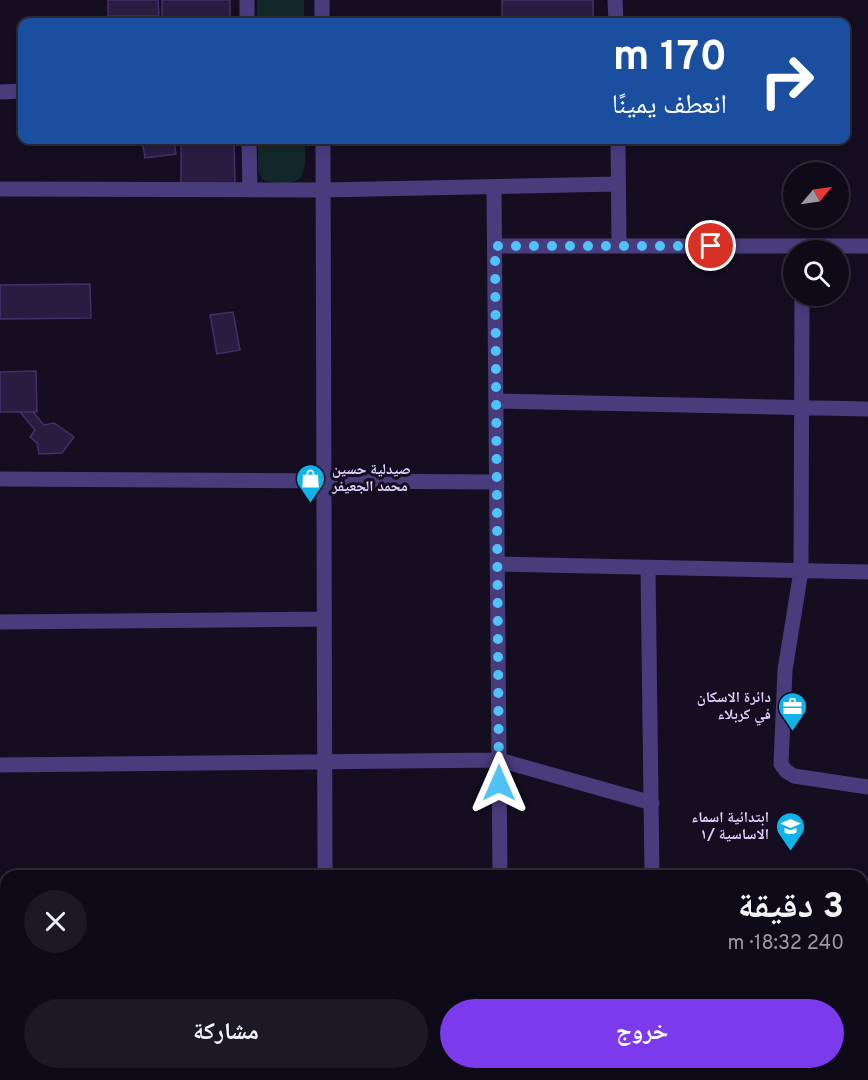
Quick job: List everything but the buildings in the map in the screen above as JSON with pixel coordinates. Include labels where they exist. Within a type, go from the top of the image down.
[{"type":"street","points":[[247,0],[247,18]]},
{"type":"street","points":[[322,0],[322,18]]},
{"type":"street","points":[[615,0],[616,18]]},
{"type":"street","points":[[0,92],[18,91]]},
{"type":"street","points":[[249,144],[250,190]]},
{"type":"street","points":[[323,144],[325,870]]},
{"type":"street","points":[[618,144],[619,246]]},
{"type":"street","points":[[0,189],[323,190],[618,184]]},
{"type":"street","points":[[494,187],[500,870]]},
{"type":"street","points":[[495,246],[783,248]]},
{"type":"street","points":[[849,247],[868,246]]},
{"type":"street","points":[[802,306],[801,571],[785,670],[781,764],[794,776],[868,787]]},
{"type":"street","points":[[496,401],[868,409]]},
{"type":"street","points":[[0,479],[497,482]]},
{"type":"street","points":[[497,564],[868,572]]},
{"type":"street","points":[[648,568],[652,870]]},
{"type":"street","points":[[0,622],[324,619]]},
{"type":"street","points":[[0,765],[499,760],[652,803]]},
{"type":"green space","points":[[257,0],[304,0],[304,18],[257,18]]},
{"type":"green space","points":[[258,144],[305,144],[305,164],[301,177],[297,180],[282,183],[271,182],[262,179],[258,170]]},
{"type":"place","name":"صيدلية حسين محمد الجعيفر","points":[[311,504]]},
{"type":"place","name":"دائرة الاسكان في كربلاء","points":[[792,732]]},
{"type":"place","name":"ابتدائية اسماء الاساسية /١","points":[[790,852]]},
{"type":"route","points":[[499,783],[495,246],[711,246]]}]
